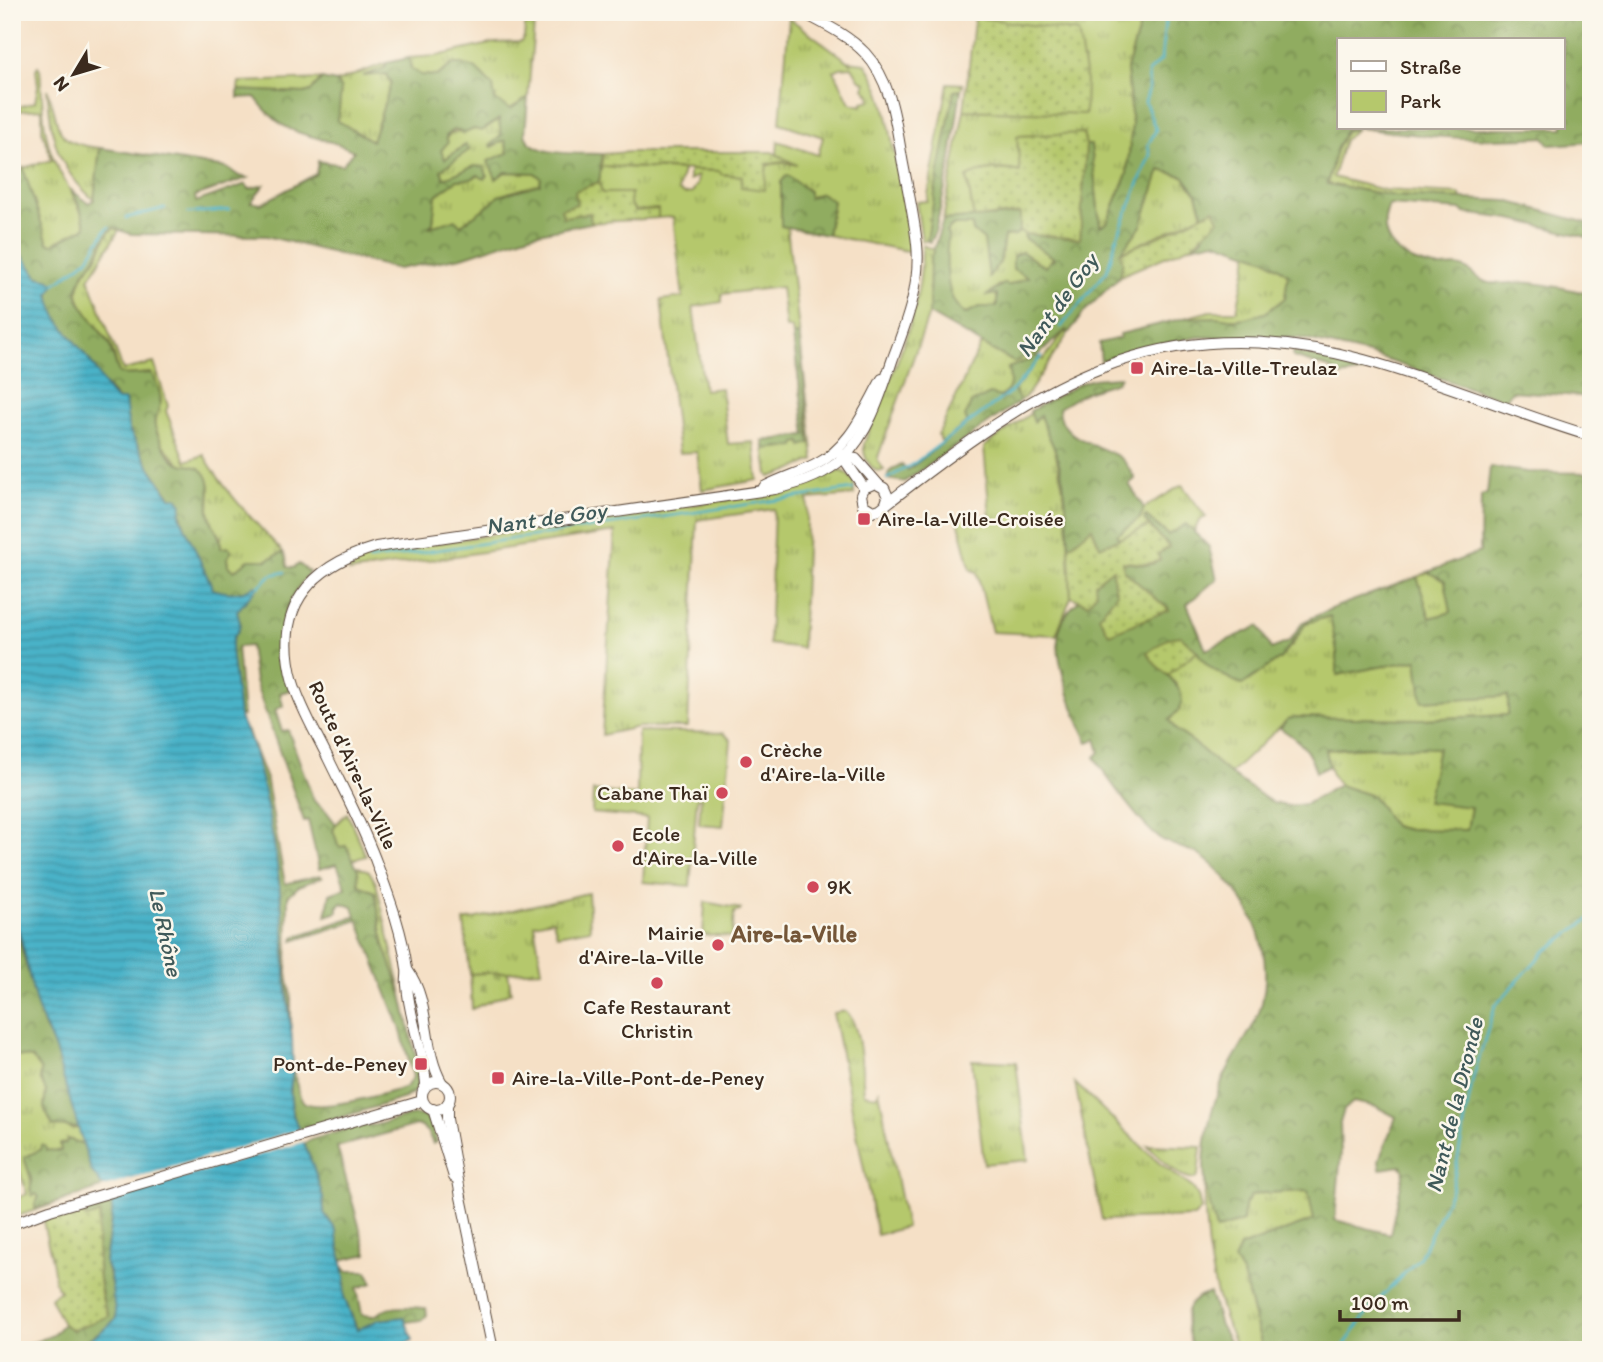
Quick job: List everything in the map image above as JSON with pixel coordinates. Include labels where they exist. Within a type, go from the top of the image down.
[{"type":"main road","name":"Route d'Aire-la-Ville","points":[[426,1085],[407,985],[407,971],[388,892],[294,685],[288,650],[289,626],[296,604],[320,572],[344,557],[376,547],[786,486],[806,480],[829,468],[841,454],[892,360],[912,302],[918,264],[916,232],[893,109],[884,83],[865,53],[844,36],[802,12]]},
{"type":"main road","points":[[912,482],[901,486],[869,485],[864,488],[860,499],[866,508],[877,511],[912,482],[1026,404],[1100,367],[1131,356],[1175,347],[1221,342],[1299,346],[1363,359],[1591,436]]},
{"type":"main road","points":[[841,454],[856,459],[881,486],[888,496],[885,506]]},
{"type":"main road","points":[[841,454],[864,488]]},
{"type":"main road","name":"Route d'Aire-la-Ville","points":[[407,971],[416,983],[435,1067],[442,1083]]},
{"type":"main road","points":[[422,1101],[426,1085],[432,1082],[442,1083],[449,1092],[447,1119],[493,1350]]},
{"type":"main road","points":[[422,1101],[433,1110],[444,1153],[461,1197]]},
{"type":"main road","points":[[12,1224],[92,1197],[422,1101]]},
{"type":"main road","points":[[433,1110],[443,1108],[447,1104]]},
{"type":"green space","points":[[527,12],[535,12],[528,98],[510,109],[495,100],[489,84],[476,70],[453,64],[437,76],[421,75],[411,69],[409,58],[437,56],[494,43],[521,42]]},
{"type":"green space","points":[[975,12],[983,18],[1078,32],[1086,79],[1085,114],[964,110]]},
{"type":"green space","points":[[976,12],[1144,12],[1127,69],[1132,124],[1127,174],[1107,223],[1100,227],[1091,145],[1086,145],[1083,134],[1020,172],[993,170],[967,178],[974,218],[943,220],[964,110],[1085,113]]},
{"type":"green space","points":[[1144,12],[1591,12],[1591,142],[1550,145],[1544,137],[1498,139],[1377,130],[1564,130],[1564,38],[1337,38],[1337,130],[1349,130],[1345,131],[1336,150],[1327,184],[1395,196],[1507,201],[1591,224],[1591,238],[1511,219],[1464,213],[1461,210],[1389,205],[1385,218],[1388,239],[1411,260],[1435,267],[1462,267],[1489,283],[1532,283],[1591,294],[1591,397],[1512,391],[1505,400],[1369,354],[1299,338],[1199,337],[1133,349],[1101,361],[1099,343],[1120,338],[1120,334],[1184,318],[1217,317],[1236,320],[1265,313],[1285,298],[1288,274],[1266,259],[1215,241],[1191,246],[1202,239],[1214,210],[1203,215],[1197,194],[1183,176],[1160,170],[1141,226],[1120,253],[1123,262],[1120,276],[1085,311],[1067,335],[1066,330],[1037,356],[1040,358],[1014,390],[1020,401],[904,482],[887,479],[889,472],[901,464],[908,470],[968,423],[965,417],[971,403],[990,394],[1001,397],[1010,384],[1008,368],[1035,356],[1032,352],[1014,362],[929,314],[930,261],[943,220],[1020,213],[1020,231],[1015,235],[1004,236],[1000,262],[989,277],[984,240],[973,231],[972,225],[954,225],[946,232],[949,289],[958,308],[965,314],[979,307],[997,307],[997,294],[986,296],[1005,283],[1008,286],[1028,277],[1013,269],[1013,256],[1022,252],[1045,267],[1054,258],[1024,238],[1025,234],[1080,239],[1086,145],[1091,145],[1100,226],[1107,223],[1127,174],[1132,124],[1127,69]]},
{"type":"green space","points":[[789,18],[852,64],[849,61],[865,63],[872,74],[889,123],[912,252],[827,235],[833,201],[818,194],[809,198],[809,191],[787,176],[781,182],[781,226],[787,227],[814,460],[770,477],[768,474],[763,441],[806,435],[792,328],[786,328],[781,287],[722,294],[722,302],[693,307],[704,390],[721,388],[728,444],[754,442],[758,480],[702,490],[697,452],[679,453],[661,300],[683,297],[673,217],[658,218],[657,209],[636,211],[630,204],[601,193],[601,166],[683,170],[678,191],[685,194],[692,193],[697,184],[698,176],[689,180],[689,170],[721,171],[721,174],[736,176],[773,164],[794,164],[777,154],[778,141],[818,155],[823,137],[780,123]],"holes":[[[852,67],[859,79],[866,83],[864,88],[871,100],[863,102],[862,106],[850,103],[834,71]]]},
{"type":"green space","points":[[409,58],[411,69],[421,75],[437,76],[453,64],[475,68],[493,86],[495,100],[510,109],[528,98],[525,134],[529,142],[547,151],[559,153],[603,154],[599,182],[576,191],[577,204],[563,217],[590,213],[591,223],[533,234],[462,257],[398,269],[266,236],[131,234],[114,228],[105,237],[93,261],[84,271],[77,291],[79,301],[109,344],[119,373],[151,373],[153,376],[160,396],[155,421],[158,435],[174,460],[197,467],[206,474],[210,517],[221,548],[229,547],[232,551],[227,558],[228,566],[234,571],[249,560],[267,560],[283,552],[287,567],[293,568],[299,564],[309,572],[285,615],[282,656],[290,690],[280,693],[283,706],[275,710],[282,731],[288,730],[314,801],[336,824],[333,830],[339,847],[346,846],[358,870],[359,885],[375,892],[384,945],[402,995],[420,1076],[415,1091],[405,1098],[298,1130],[291,1099],[293,1068],[300,1097],[308,1104],[348,1102],[406,1087],[413,1077],[400,1027],[358,920],[293,941],[294,937],[356,916],[353,907],[342,903],[338,912],[326,916],[330,894],[346,888],[337,864],[319,869],[308,820],[304,821],[255,682],[250,646],[237,647],[243,716],[239,716],[231,648],[239,625],[237,611],[255,586],[235,593],[213,590],[186,531],[180,510],[149,466],[129,429],[118,400],[62,326],[50,303],[50,280],[38,277],[12,241],[12,138],[20,169],[23,168],[48,243],[53,244],[86,227],[79,204],[70,189],[88,203],[94,200],[100,148],[227,168],[248,178],[195,196],[196,202],[246,184],[249,189],[264,185],[251,202],[261,204],[316,174],[318,161],[342,165],[354,151],[289,129],[267,112],[255,97],[238,98],[238,90],[304,93],[311,91],[322,79],[336,82],[341,89],[338,121],[372,141],[391,83],[386,74],[363,76],[385,68],[386,63]],"holes":[[[499,119],[501,136],[490,145],[491,147],[505,140],[508,153],[488,161],[496,179],[505,172],[535,173],[541,178],[540,184],[498,196],[461,225],[455,220],[429,227],[433,223],[436,195],[457,180],[471,179],[478,175],[484,179],[487,175],[484,167],[475,166],[444,178],[441,170],[469,150],[466,145],[445,159],[441,151],[448,142],[446,136],[454,130],[460,130],[463,134],[474,129],[482,131]]]},
{"type":"green space","points":[[386,63],[385,68],[367,75],[386,74],[392,83],[372,141],[338,121],[339,85],[336,82]]},
{"type":"green space","points":[[38,66],[50,149],[86,227],[53,245],[48,243],[23,168],[52,160],[42,131],[42,109],[20,111],[18,107],[35,102]]},
{"type":"green space","points":[[322,79],[311,91],[304,93],[238,90],[239,82]]},
{"type":"green space","points":[[948,83],[963,84],[961,90],[954,92],[927,241],[922,241],[916,202],[927,201]]},
{"type":"green space","points":[[47,89],[57,124],[65,137],[72,142],[100,148],[94,200],[63,163],[54,137]]},
{"type":"green space","points":[[961,90],[950,165],[935,232],[930,242],[927,241],[930,222],[954,91]]},
{"type":"green space","points":[[499,118],[501,136],[492,147],[505,139],[508,153],[493,169],[496,179],[505,172],[535,173],[541,178],[540,184],[508,193],[461,225],[429,227],[433,222],[436,195],[457,180],[471,179],[479,175],[475,166],[444,179],[441,170],[465,145],[445,159],[440,151],[448,135],[475,129]]},
{"type":"green space","points":[[1355,130],[1344,140],[1333,177],[1384,190],[1459,194],[1462,199],[1395,196],[1327,184],[1336,150],[1345,131]]},
{"type":"green space","points":[[1083,133],[1086,145],[1080,239],[1025,234],[1020,231],[1020,213],[974,218],[967,177],[993,170],[1020,172],[1017,136]]},
{"type":"green space","points":[[772,152],[797,165],[784,162],[767,164],[764,190],[741,187],[742,176],[721,174],[720,171],[601,166],[603,154]]},
{"type":"green space","points":[[1160,170],[1183,176],[1197,194],[1203,215],[1120,253],[1141,226]]},
{"type":"green space","points":[[787,175],[809,192],[809,198],[821,193],[833,201],[827,235],[781,226],[781,182]]},
{"type":"green space","points":[[599,182],[602,193],[631,193],[630,204],[635,211],[658,209],[658,218],[591,223],[590,213],[563,217],[561,209],[577,204],[575,191]]},
{"type":"green space","points":[[1214,209],[1219,220],[1191,246],[1120,276],[1123,262],[1120,253]]},
{"type":"green space","points":[[954,225],[972,225],[973,231],[984,240],[1000,262],[1004,236],[1015,235],[1020,231],[1025,234],[1024,238],[1054,257],[1045,267],[1022,252],[1028,277],[1008,286],[999,285],[988,295],[997,294],[997,307],[979,307],[965,314],[953,301],[950,293],[945,232]]},
{"type":"green space","points":[[114,228],[119,230],[89,279],[123,370],[154,363],[168,406],[166,411],[186,461],[204,455],[231,494],[283,552],[267,560],[249,560],[234,571],[228,566],[221,548],[221,537],[209,512],[210,485],[200,469],[180,464],[162,444],[155,427],[154,415],[161,403],[151,373],[119,373],[109,343],[79,298],[80,281],[98,255],[108,233]]},
{"type":"green space","points":[[922,245],[934,250],[930,261],[929,314],[878,457],[884,470],[879,472],[867,460],[864,444],[898,361],[910,323],[919,285]]},
{"type":"green space","points":[[1249,251],[1288,274],[1285,298],[1267,312],[1249,318],[1184,318],[1210,311],[1237,311]]},
{"type":"green space","points":[[1066,330],[1067,335],[1028,394],[1020,401],[1013,390],[1040,358],[1043,360]]},
{"type":"green space","points":[[799,334],[810,443],[802,446],[801,442],[795,446],[765,449],[763,441],[806,435],[793,335]]},
{"type":"green space","points":[[981,344],[1014,362],[1032,351],[1035,356],[1008,369],[1012,383],[1007,392],[942,442],[938,435]]},
{"type":"green space","points":[[1293,352],[1366,370],[1341,376],[1329,368],[1293,357]]},
{"type":"green space","points":[[1120,377],[1117,382],[1086,392],[1059,408],[1061,419],[1072,434],[1124,461],[1135,479],[1129,484],[1144,508],[1140,518],[1117,535],[1119,539],[1100,548],[1092,529],[1069,547],[1059,462],[1040,415],[1034,422],[1030,411],[1081,383],[1093,379]]},
{"type":"green space","points":[[1031,413],[1034,421],[1039,414],[1055,450],[1067,508],[1071,597],[1056,635],[992,632],[977,572],[971,570],[957,516],[990,517],[984,447]]},
{"type":"green space","points":[[1490,467],[1527,472],[1591,473],[1591,1350],[1263,1350],[1243,1275],[1234,1260],[1240,1247],[1314,1220],[1308,1191],[1251,1196],[1244,1206],[1243,1221],[1216,1230],[1204,1170],[1207,1137],[1220,1085],[1254,1024],[1263,999],[1265,973],[1259,933],[1243,902],[1222,874],[1196,853],[1161,839],[1135,814],[1107,776],[1095,757],[1100,752],[1096,739],[1088,742],[1072,703],[1059,656],[1059,631],[1070,610],[1080,600],[1088,604],[1095,583],[1113,568],[1117,593],[1168,609],[1124,571],[1122,562],[1146,565],[1155,563],[1157,554],[1168,547],[1144,519],[1146,516],[1168,535],[1186,524],[1209,547],[1217,579],[1187,604],[1206,650],[1259,626],[1271,649],[1289,642],[1303,622],[1417,577],[1430,618],[1451,612],[1445,581],[1428,572],[1480,552],[1481,496],[1487,494]],"holes":[[[1330,616],[1337,652],[1337,675],[1417,660],[1422,701],[1508,696],[1508,715],[1422,719],[1295,717],[1288,719],[1280,728],[1303,746],[1316,772],[1329,766],[1326,749],[1438,748],[1427,802],[1471,807],[1467,830],[1404,829],[1393,826],[1373,796],[1339,785],[1306,804],[1289,806],[1273,803],[1230,774],[1176,730],[1169,720],[1179,709],[1181,695],[1175,683],[1156,665],[1197,651],[1205,663],[1242,685],[1281,658],[1306,623]],[[1353,1102],[1377,1107],[1396,1117],[1379,1160],[1380,1169],[1401,1166],[1404,1171],[1390,1234],[1335,1220],[1341,1153],[1340,1123],[1344,1110]]]},
{"type":"green space","points":[[841,471],[854,481],[854,495],[808,499],[802,648],[769,644],[774,509],[697,520],[688,727],[638,727],[602,735],[615,532],[349,572],[352,560],[376,552],[745,497]]},
{"type":"green space","points":[[1182,485],[1206,517],[1199,521],[1194,532],[1186,524],[1169,535],[1146,516],[1144,519],[1149,526],[1119,539],[1116,535],[1140,518],[1144,508]]},
{"type":"green space","points":[[1149,526],[1169,547],[1158,554],[1160,560],[1155,562],[1123,562],[1124,571],[1169,610],[1109,634],[1099,616],[1117,593],[1113,569],[1095,583],[1096,593],[1088,604],[1071,597],[1069,547],[1092,528],[1100,547]]},
{"type":"green space","points":[[1428,572],[1445,581],[1452,612],[1430,618],[1417,577]]},
{"type":"green space","points":[[1331,616],[1337,652],[1337,675],[1418,659],[1423,701],[1508,695],[1509,715],[1422,719],[1288,719],[1230,774],[1176,730],[1169,720],[1180,708],[1177,686],[1168,675],[1197,651],[1201,659],[1291,647],[1306,623]]},
{"type":"green space","points":[[1181,636],[1197,651],[1168,675],[1147,653],[1168,638]]},
{"type":"green space","points":[[638,731],[723,733],[731,740],[723,826],[699,824],[701,798],[697,798],[690,886],[643,882],[647,818],[592,813],[593,791],[637,795]]},
{"type":"green space","points":[[248,732],[267,782],[285,884],[320,875],[322,877],[299,886],[288,896],[287,973],[291,1024],[276,855],[264,791]]},
{"type":"green space","points":[[1438,747],[1471,807],[1467,831],[1404,829],[1393,826],[1373,796],[1339,785],[1332,775],[1325,750]]},
{"type":"green space","points":[[347,813],[366,856],[353,860],[346,846],[339,848],[333,830]]},
{"type":"green space","points":[[356,866],[369,871],[376,883],[402,995],[384,945],[375,892],[359,885]]},
{"type":"green space","points":[[588,893],[590,929],[557,935],[553,920],[534,924],[542,970],[470,974],[464,921]]},
{"type":"green space","points":[[705,902],[741,909],[734,912],[732,937],[703,935]]},
{"type":"green space","points":[[12,912],[37,1006],[57,1049],[79,1128],[53,1126],[44,1108],[46,1091],[40,1078],[41,1070],[32,1058],[12,1055]]},
{"type":"green space","points":[[508,972],[511,992],[472,1009],[470,974]]},
{"type":"green space","points":[[846,1011],[858,1038],[864,1094],[877,1096],[879,1091],[906,1227],[877,1235],[833,1013]]},
{"type":"green space","points":[[12,1055],[32,1058],[41,1070],[40,1078],[46,1091],[44,1108],[71,1129],[79,1128],[84,1144],[67,1139],[77,1196],[12,1218],[12,1200],[27,1194],[12,1149],[12,1092],[17,1092],[17,1089],[12,1088]]},
{"type":"green space","points":[[972,1060],[1016,1062],[1028,1160],[984,1164]]},
{"type":"green space","points":[[1075,1083],[1158,1162],[1193,1188],[1201,1210],[1194,1217],[1102,1220]]},
{"type":"green space","points":[[413,1115],[427,1119],[437,1142],[433,1144],[425,1130],[417,1125],[337,1147],[367,1254],[341,1260],[336,1230],[324,1213],[323,1197],[304,1142],[358,1126],[376,1125]]},
{"type":"green space","points":[[67,1139],[84,1144],[91,1170],[105,1187],[35,1209],[39,1197],[36,1194],[32,1196],[32,1182],[24,1157],[40,1150],[41,1145],[45,1146],[46,1150],[61,1151],[60,1144],[66,1143]]},
{"type":"green space","points":[[1147,1145],[1201,1147],[1198,1175],[1195,1179],[1182,1175]]},
{"type":"green space","points":[[1205,1178],[1216,1230],[1244,1206],[1251,1196],[1308,1191],[1315,1220],[1240,1247],[1243,1275],[1263,1350],[1238,1350],[1221,1309],[1207,1245]]},
{"type":"green space","points":[[111,1198],[113,1209],[105,1261],[114,1295],[116,1318],[109,1326],[80,1344],[61,1343],[48,1350],[22,1350],[22,1347],[53,1335],[63,1324],[73,1330],[105,1309],[99,1280],[97,1247],[100,1215],[86,1218],[78,1208]]},
{"type":"green space","points":[[78,1208],[86,1218],[100,1214],[97,1237],[98,1266],[101,1295],[109,1316],[73,1330],[63,1324],[50,1298],[60,1291],[54,1281],[54,1268],[43,1219]]},
{"type":"green space","points":[[344,1267],[346,1271],[367,1271],[373,1283],[357,1288],[362,1315],[375,1316],[392,1308],[406,1307],[426,1308],[427,1315],[422,1320],[406,1322],[404,1317],[378,1320],[358,1331],[344,1297]]},
{"type":"green space","points":[[1210,1293],[1220,1325],[1234,1350],[1192,1349],[1186,1322],[1188,1308],[1192,1302]]},
{"type":"water","name":"Le Rhône","points":[[12,241],[38,277],[55,284],[49,294],[61,323],[111,394],[118,400],[125,400],[129,430],[170,497],[177,498],[182,504],[180,516],[213,589],[235,593],[255,585],[258,587],[237,611],[240,623],[231,649],[239,716],[252,744],[276,855],[292,1038],[292,1112],[323,1197],[324,1213],[336,1230],[345,1278],[344,1297],[357,1330],[378,1320],[404,1317],[413,1340],[392,1350],[48,1350],[59,1345],[86,1341],[116,1318],[110,1275],[105,1262],[113,1208],[111,1198],[91,1170],[56,1051],[37,1006],[12,912]]},
{"type":"pier","points":[[301,1129],[307,1141],[108,1199],[101,1188]]},
{"type":"waterway","name":"Nant de Goy","points":[[1061,327],[1107,271],[1116,240],[1150,155],[1148,145],[1156,130],[1145,102],[1149,88],[1148,72],[1161,60],[1166,12]]},
{"type":"waterway","points":[[126,218],[165,208]]},
{"type":"waterway","points":[[188,213],[229,210]]},
{"type":"waterway","points":[[55,284],[88,259],[109,227]]},
{"type":"waterway","name":"Nant de Goy","points":[[887,479],[916,462],[1013,390],[1042,356]]},
{"type":"waterway","name":"Nant de Goy","points":[[369,560],[853,489]]},
{"type":"waterway","points":[[258,587],[271,575],[285,572]]},
{"type":"waterway","name":"Nant de la Dronde","points":[[1341,1350],[1370,1309],[1420,1257],[1452,1189],[1473,1078],[1495,1006],[1544,952],[1591,918]]},
{"type":"place","name":"Aire-la-Ville-Treulaz","points":[[1137,368]]},
{"type":"place","name":"Aire-la-Ville-Croisée","points":[[864,519]]},
{"type":"place","name":"Crèche d'Aire-la-Ville","points":[[746,762]]},
{"type":"place","name":"Cabane Thaï","points":[[722,793]]},
{"type":"place","name":"Ecole d'Aire-la-Ville","points":[[618,846]]},
{"type":"place","name":"9K","points":[[813,887]]},
{"type":"place","name":"Mairie d'Aire-la-Ville","points":[[718,945]]},
{"type":"place","name":"Cafe Restaurant Christin","points":[[657,983]]},
{"type":"place","name":"Pont-de-Peney","points":[[421,1064]]},
{"type":"place","name":"Aire-la-Ville-Pont-de-Peney","points":[[498,1078]]},
{"type":"district","name":"Aire-la-Ville","points":[[794,934]]}]
